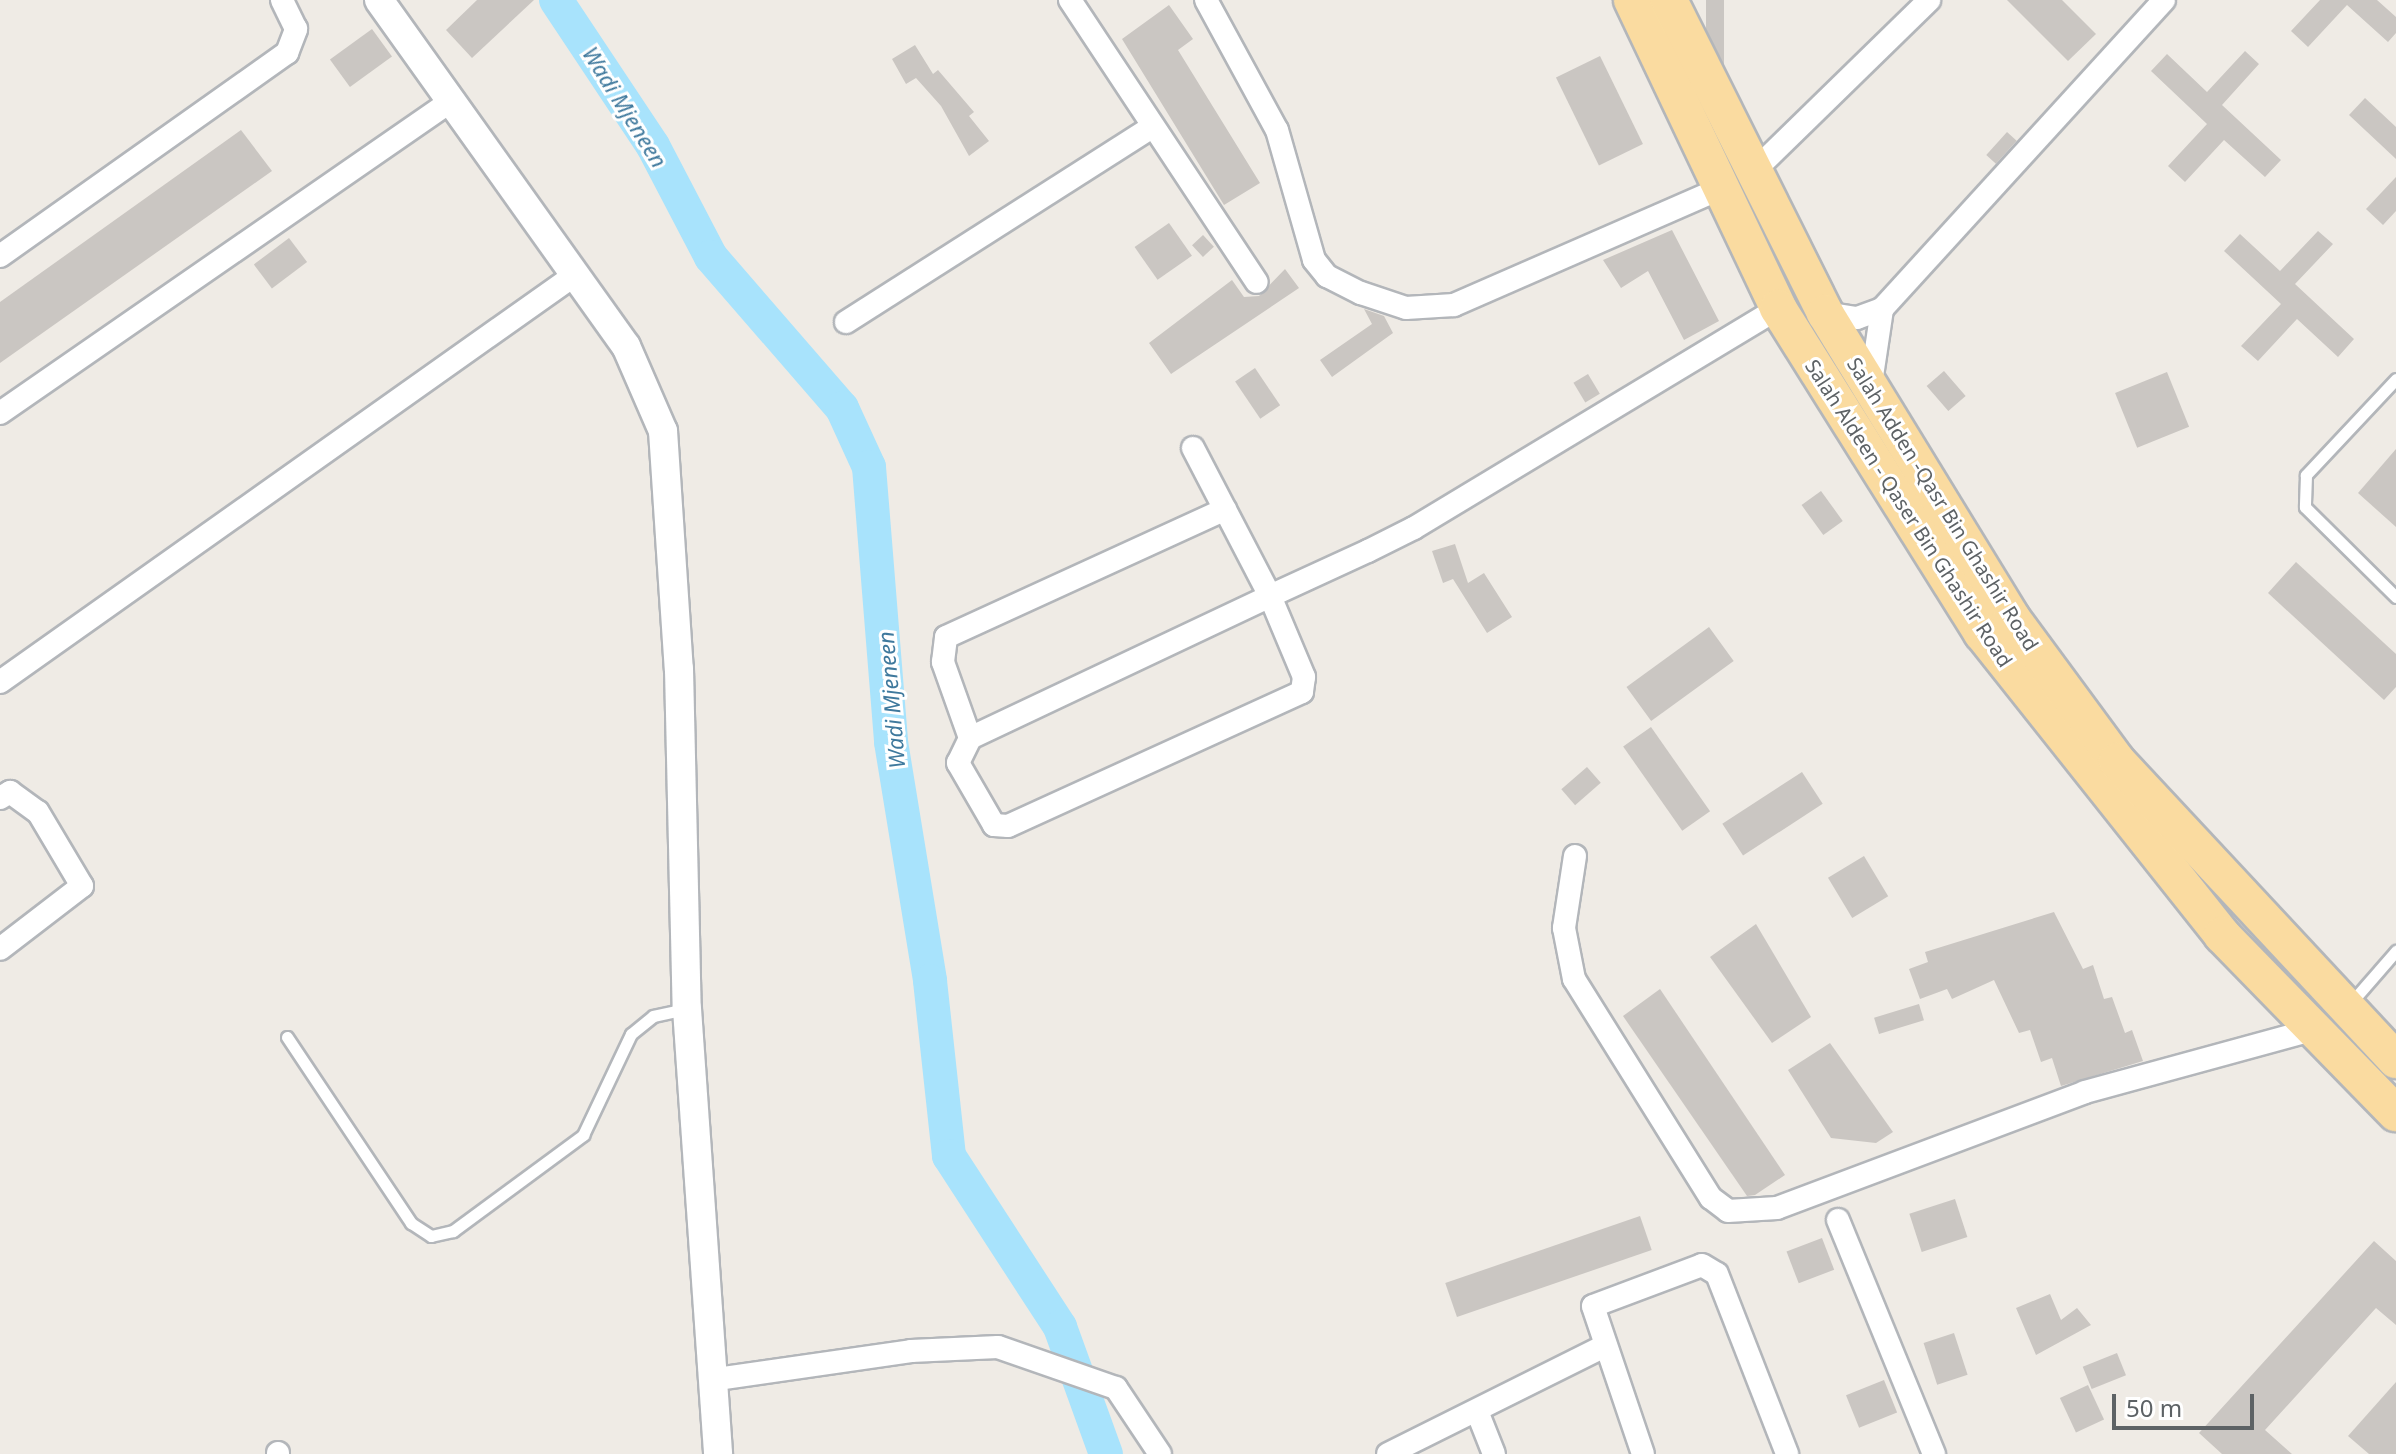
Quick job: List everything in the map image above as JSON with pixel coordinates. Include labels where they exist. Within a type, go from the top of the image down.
[{"type":"highway","name":"Salah Aldeen - Qaser Bin Ghashir Road","points":[[1632,0],[1736,182],[1778,308],[1982,633],[2095,784],[2312,1030],[2396,1113]]},
{"type":"highway","name":"Salah Adden -Qasr Bin Ghashir Road","points":[[1669,0],[1736,182],[1825,313],[1871,396],[2011,617],[2117,761],[2344,1011],[2391,1046]]},
{"type":"street","points":[[0,256],[287,53],[296,29],[282,0]]},
{"type":"street","points":[[379,0],[576,274],[643,374],[663,431],[679,669],[687,1009],[717,1379],[718,1454]]},
{"type":"street","points":[[1070,0],[1257,282]]},
{"type":"street","points":[[1206,0],[1277,130],[1314,260],[1327,276],[1361,293],[1406,308],[1454,305],[1736,182],[1929,0]]},
{"type":"street","points":[[1825,313],[1857,318],[1882,309],[2164,0]]},
{"type":"street","points":[[0,413],[451,101]]},
{"type":"street","points":[[846,322],[1152,127]]},
{"type":"street","points":[[0,682],[576,274]]},
{"type":"street","points":[[1193,448],[1270,596],[1304,677],[1302,692],[1277,707],[1000,828],[987,819],[958,763],[970,738],[1270,596],[1472,495],[1778,308]]},
{"type":"street","points":[[1871,396],[1882,309]]},
{"type":"street","points":[[970,738],[943,662],[946,637],[1225,509]]},
{"type":"street","points":[[0,798],[10,792],[38,812],[82,886],[0,949]]},
{"type":"street","points":[[1575,856],[1564,928],[1574,979],[1711,1198],[1728,1211],[1777,1208],[2085,1092],[2312,1030]]},
{"type":"street","points":[[1838,1220],[1934,1454]]},
{"type":"street","points":[[1643,1454],[1592,1316],[1598,1302],[1702,1265],[1713,1268],[1787,1454]]},
{"type":"street","points":[[717,1379],[961,1346],[1034,1355],[1094,1374],[1132,1404],[1160,1454]]},
{"type":"street","points":[[1388,1454],[1603,1347]]},
{"type":"street","points":[[1477,1411],[1494,1454]]},
{"type":"lane","points":[[2396,379],[2306,475],[2305,507],[2396,597]]},
{"type":"lane","points":[[2344,1011],[2396,951]]},
{"type":"lane","points":[[287,1037],[411,1223],[431,1236],[453,1231],[583,1135],[631,1034],[653,1016],[687,1009]]},
{"type":"building","points":[[477,0],[534,0],[472,58],[446,30]]},
{"type":"building","points":[[1706,0],[1724,0],[1724,106],[1706,106]]},
{"type":"building","points":[[2007,0],[2062,0],[2096,34],[2068,61]]},
{"type":"building","points":[[2320,0],[2377,0],[2396,17],[2396,33],[2388,42],[2347,5],[2308,47],[2291,31]]},
{"type":"building","points":[[1169,5],[1193,39],[1178,50],[1260,183],[1224,205],[1122,39]]},
{"type":"building","points":[[372,29],[392,57],[350,87],[330,60]]},
{"type":"building","points":[[915,45],[933,74],[938,70],[974,112],[969,116],[989,141],[969,156],[941,106],[916,78],[906,84],[892,59]]},
{"type":"building","points":[[2245,51],[2259,64],[2222,105],[2281,160],[2265,177],[2224,140],[2185,182],[2168,166],[2207,124],[2151,71],[2167,54],[2207,92]]},
{"type":"building","points":[[1600,56],[1643,144],[1599,166],[1556,77]]},
{"type":"building","points":[[2365,98],[2396,127],[2396,159],[2349,115]]},
{"type":"building","points":[[241,130],[272,171],[0,363],[0,302]]},
{"type":"building","points":[[2007,132],[2017,141],[1996,164],[1986,155]]},
{"type":"building","points":[[2396,177],[2396,211],[2383,225],[2366,209]]},
{"type":"building","points":[[1169,223],[1192,256],[1158,280],[1135,247]]},
{"type":"building","points":[[1672,230],[1719,321],[1684,340],[1648,271],[1621,288],[1603,260]]},
{"type":"building","points":[[2318,231],[2333,244],[2295,284],[2354,339],[2338,357],[2297,319],[2258,361],[2241,346],[2281,304],[2224,251],[2240,234],[2280,271]]},
{"type":"building","points":[[1203,235],[1214,247],[1203,257],[1192,245]]},
{"type":"building","points":[[289,238],[307,262],[272,288],[254,264]]},
{"type":"building","points":[[1285,269],[1299,288],[1171,374],[1149,343],[1232,280],[1244,297],[1259,296]]},
{"type":"building","points":[[1364,309],[1384,316],[1393,333],[1332,377],[1320,360],[1372,324]]},
{"type":"building","points":[[1255,368],[1280,405],[1260,419],[1235,381]]},
{"type":"building","points":[[1944,371],[1966,396],[1948,411],[1927,386]]},
{"type":"building","points":[[2167,372],[2189,427],[2137,448],[2115,393]]},
{"type":"building","points":[[1588,374],[1600,394],[1585,402],[1573,383]]},
{"type":"building","points":[[2396,449],[2396,527],[2358,493]]},
{"type":"building","points":[[1821,491],[1843,521],[1823,535],[1802,505]]},
{"type":"building","points":[[1455,544],[1468,583],[1484,573],[1512,617],[1487,633],[1453,579],[1443,583],[1432,551]]},
{"type":"building","points":[[2296,562],[2396,654],[2396,687],[2384,700],[2268,593]]},
{"type":"building","points":[[1709,627],[1734,661],[1651,721],[1626,687]]},
{"type":"building","points":[[1651,727],[1710,811],[1682,831],[1623,747]]},
{"type":"building","points":[[1587,767],[1601,783],[1575,805],[1561,789]]},
{"type":"building","points":[[1802,772],[1823,804],[1743,856],[1722,824]]},
{"type":"building","points":[[1864,856],[1888,896],[1852,918],[1828,878]]},
{"type":"building","points":[[2054,912],[2083,969],[2093,965],[2104,999],[2112,997],[2125,1033],[2132,1030],[2143,1061],[2061,1086],[2052,1058],[2041,1062],[2030,1030],[2019,1033],[1994,980],[1952,999],[1947,989],[1920,999],[1909,969],[1928,962],[1925,952]]},
{"type":"building","points":[[1756,924],[1811,1017],[1772,1043],[1710,957]]},
{"type":"building","points":[[1660,989],[1785,1175],[1755,1195],[1747,1196],[1623,1016]]},
{"type":"building","points":[[1919,1004],[1924,1020],[1879,1034],[1874,1018]]},
{"type":"building","points":[[1830,1043],[1893,1132],[1876,1143],[1831,1138],[1788,1070]]},
{"type":"building","points":[[1955,1199],[1967,1237],[1922,1252],[1909,1214]]},
{"type":"building","points":[[1640,1216],[1652,1250],[1457,1317],[1445,1283]]},
{"type":"building","points":[[1822,1238],[1834,1270],[1799,1283],[1787,1252]]},
{"type":"building","points":[[2374,1241],[2396,1261],[2396,1325],[2376,1308],[2265,1430],[2292,1454],[2222,1454],[2199,1433]]},
{"type":"building","points":[[2050,1294],[2061,1320],[2077,1308],[2091,1325],[2036,1355],[2016,1308]]},
{"type":"building","points":[[1954,1333],[1968,1375],[1937,1385],[1924,1343]]},
{"type":"building","points":[[2117,1353],[2126,1375],[2092,1389],[2083,1367]]},
{"type":"building","points":[[1884,1380],[1897,1412],[1859,1428],[1846,1395]]},
{"type":"building","points":[[2396,1382],[2396,1454],[2369,1454],[2348,1436]]},
{"type":"building","points":[[2088,1385],[2104,1419],[2076,1433],[2060,1398]]},
{"type":"waterway","name":"Wadi Mjeneen","points":[[556,0],[653,146],[711,257],[842,408],[869,467],[891,742],[930,981],[949,1156],[1060,1327],[1106,1454]]}]
